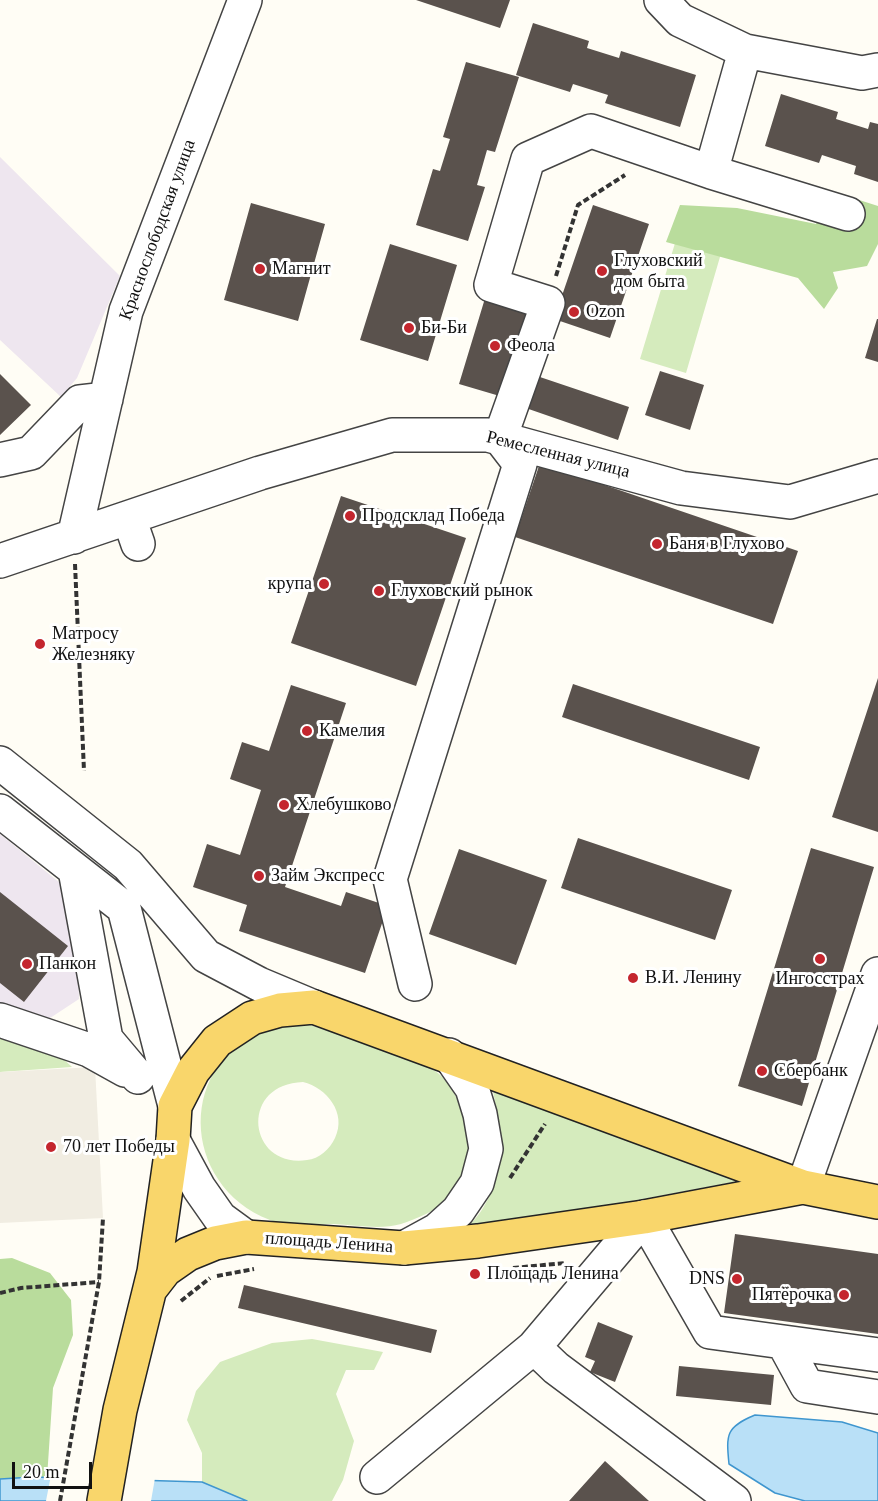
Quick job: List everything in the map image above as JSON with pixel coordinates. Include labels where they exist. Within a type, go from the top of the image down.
[{"type":"main road","points":[[163,1297],[175,1106],[194,1071],[217,1041],[252,1018],[280,1010],[314,1007],[802,1187],[878,1202]]},
{"type":"main road","points":[[404,1248],[478,1241],[644,1217],[802,1187]]},
{"type":"main road","points":[[104,1501],[120,1410],[163,1297],[165,1270],[188,1254],[215,1244],[246,1237]]},
{"type":"main road","name":"площадь Ленина","points":[[246,1237],[404,1248]]},
{"type":"street","name":"Краснослободская улица","points":[[74,537],[126,311],[245,0]]},
{"type":"street","points":[[661,0],[680,20],[745,51],[862,73],[878,70]]},
{"type":"street","points":[[711,172],[745,51]]},
{"type":"street","points":[[415,984],[390,879],[520,464],[500,438],[548,303],[491,285],[528,159],[591,131],[711,172],[848,214]]},
{"type":"street","points":[[77,378],[108,392]]},
{"type":"street","points":[[0,460],[32,453],[80,402],[108,392]]},
{"type":"street","name":"Ремесленная улица","points":[[0,561],[74,537],[133,531],[260,473],[392,435],[488,435],[681,488],[790,502],[878,476]]},
{"type":"street","points":[[0,763],[128,865],[206,956],[259,984],[314,1007]]},
{"type":"street","points":[[0,811],[124,908],[152,1075]]},
{"type":"street","points":[[75,870],[106,1039],[152,1075],[175,1106]]},
{"type":"street","points":[[802,1187],[872,1011],[878,974]]},
{"type":"street","points":[[0,1020],[89,1050],[152,1075]]},
{"type":"street","name":"площадь Ленина","points":[[404,1248],[437,1230],[458,1211],[477,1183],[486,1149],[480,1114],[472,1088],[449,1055]]},
{"type":"street","name":"площадь Ленина","points":[[173,1140],[199,1188],[220,1218],[246,1237]]},
{"type":"street","points":[[377,1477],[534,1347],[644,1217],[710,1332],[878,1355]]},
{"type":"street","points":[[783,1342],[807,1386],[878,1397]]},
{"type":"street","points":[[534,1347],[556,1368],[734,1501]]},
{"type":"path","points":[[548,303],[578,205],[657,154]]},
{"type":"path","points":[[74,537],[84,771]]},
{"type":"path","points":[[509,1180],[546,1122]]},
{"type":"path","points":[[60,1501],[99,1281],[103,1218]]},
{"type":"path","points":[[505,1269],[610,1257]]},
{"type":"path","points":[[163,1297],[213,1277],[264,1267]]},
{"type":"path","points":[[0,1293],[21,1288],[99,1281]]},
{"type":"shaded area","points":[[0,157],[120,276],[77,378],[61,397],[0,340]]},
{"type":"shaded area","points":[[0,834],[76,896],[79,999],[0,1051]]},
{"type":"shaded area","points":[[95,1067],[103,1218],[0,1223],[0,1072]]},
{"type":"green space","points":[[831,191],[878,206],[878,244],[867,266],[833,272],[838,288],[824,309],[798,278],[666,242],[680,205],[737,208],[816,224]]},
{"type":"green space","points":[[682,220],[727,233],[686,373],[640,359]]},
{"type":"green space","points":[[0,1017],[27,1025],[72,1067],[0,1072]]},
{"type":"green space","points":[[307,1024],[423,1065],[441,1076],[453,1091],[468,1130],[469,1145],[466,1161],[453,1193],[433,1210],[393,1226],[276,1222],[240,1203],[218,1180],[205,1152],[201,1122],[205,1093],[218,1066],[240,1044],[271,1028]],"holes":[[[303,1082],[312,1085],[327,1096],[336,1111],[338,1129],[335,1138],[327,1150],[316,1158],[287,1159],[272,1152],[263,1140],[258,1125],[260,1110],[268,1096],[282,1086]]]},
{"type":"green space","points":[[493,1091],[744,1180],[462,1233],[481,1211],[491,1194],[496,1179],[500,1136]]},
{"type":"green space","points":[[12,1258],[50,1273],[71,1300],[73,1335],[53,1388],[47,1478],[0,1479],[0,1259]]},
{"type":"green space","points":[[312,1339],[383,1352],[374,1370],[346,1370],[336,1394],[354,1441],[343,1480],[332,1501],[247,1501],[202,1482],[202,1453],[187,1420],[196,1391],[220,1362],[272,1343]]},
{"type":"water","points":[[755,1415],[842,1422],[878,1433],[878,1501],[805,1501],[775,1493],[729,1464],[728,1438],[730,1433],[738,1424]]},
{"type":"water","points":[[33,1477],[202,1482],[247,1501],[0,1501],[0,1479]]},
{"type":"pier","points":[[51,1475],[155,1478],[151,1501],[46,1501]]},
{"type":"building","points":[[416,0],[510,0],[500,28]]},
{"type":"building","points":[[533,23],[589,41],[587,48],[619,58],[621,51],[696,75],[680,127],[605,103],[608,95],[573,84],[570,92],[516,75]]},
{"type":"building","points":[[466,62],[519,77],[495,152],[487,150],[477,185],[485,187],[468,241],[416,225],[433,169],[440,171],[450,139],[443,137]]},
{"type":"building","points":[[781,94],[838,112],[836,119],[868,129],[870,122],[878,124],[878,182],[854,174],[856,166],[822,155],[819,163],[765,146]]},
{"type":"building","points":[[251,203],[325,224],[298,321],[224,300]]},
{"type":"building","name":"Глуховский дом быта","points":[[593,205],[649,224],[610,338],[554,319]]},
{"type":"building","points":[[390,244],[457,265],[428,361],[360,340]]},
{"type":"building","name":"Феола","points":[[486,295],[530,308],[503,397],[459,384]]},
{"type":"building","points":[[878,319],[878,362],[865,358]]},
{"type":"building","points":[[660,371],[704,385],[690,430],[645,415]]},
{"type":"building","points":[[0,374],[31,405],[0,435]]},
{"type":"building","points":[[531,374],[629,407],[618,440],[520,406]]},
{"type":"building","name":"Баня в Глухово","points":[[540,463],[798,551],[773,624],[515,537]]},
{"type":"building","name":"Глуховский рынок","points":[[341,496],[466,538],[416,686],[291,643]]},
{"type":"building","points":[[878,678],[878,832],[832,817]]},
{"type":"building","points":[[573,684],[760,747],[749,780],[562,717]]},
{"type":"building","points":[[291,685],[346,703],[285,887],[341,906],[346,892],[388,906],[365,973],[239,931],[247,905],[193,887],[207,844],[240,855],[261,790],[230,779],[242,742],[269,751]]},
{"type":"building","points":[[578,838],[732,890],[715,940],[561,888]]},
{"type":"building","points":[[811,848],[874,867],[802,1106],[738,1086]]},
{"type":"building","points":[[459,849],[547,880],[516,965],[429,934]]},
{"type":"building","name":"Панкон","points":[[0,892],[68,946],[24,1002],[0,983]]},
{"type":"building","points":[[735,1234],[878,1254],[878,1334],[724,1313]]},
{"type":"building","points":[[244,1285],[437,1330],[431,1353],[238,1308]]},
{"type":"building","points":[[598,1322],[633,1336],[615,1382],[590,1372],[595,1361],[585,1357]]},
{"type":"building","points":[[679,1366],[774,1375],[771,1405],[676,1396]]},
{"type":"building","points":[[605,1461],[649,1501],[569,1501]]},
{"type":"place","name":"Магнит","points":[[260,269]]},
{"type":"place","name":"Глуховский дом быта","points":[[602,271]]},
{"type":"place","name":"Ozon","points":[[574,312]]},
{"type":"place","name":"Би-Би","points":[[409,328]]},
{"type":"place","name":"Феола","points":[[495,346]]},
{"type":"place","name":"Продсклад Победа","points":[[350,516]]},
{"type":"place","name":"Баня в Глухово","points":[[657,544]]},
{"type":"place","name":"крупа","points":[[324,584]]},
{"type":"place","name":"Глуховский рынок","points":[[379,591]]},
{"type":"place","name":"Матросу Железняку","points":[[40,644]]},
{"type":"place","name":"Камелия","points":[[307,731]]},
{"type":"place","name":"Хлебушково","points":[[284,805]]},
{"type":"place","name":"Займ Экспресс","points":[[259,876]]},
{"type":"place","name":"Ингосстрах","points":[[820,959]]},
{"type":"place","name":"Панкон","points":[[27,964]]},
{"type":"place","name":"В.И. Ленину","points":[[633,978]]},
{"type":"place","name":"Сбербанк","points":[[762,1071]]},
{"type":"place","name":"70 лет Победы","points":[[51,1147]]},
{"type":"place","name":"Площадь Ленина","points":[[475,1274]]},
{"type":"place","name":"DNS","points":[[737,1279]]},
{"type":"place","name":"Пятёрочка","points":[[844,1295]]}]
